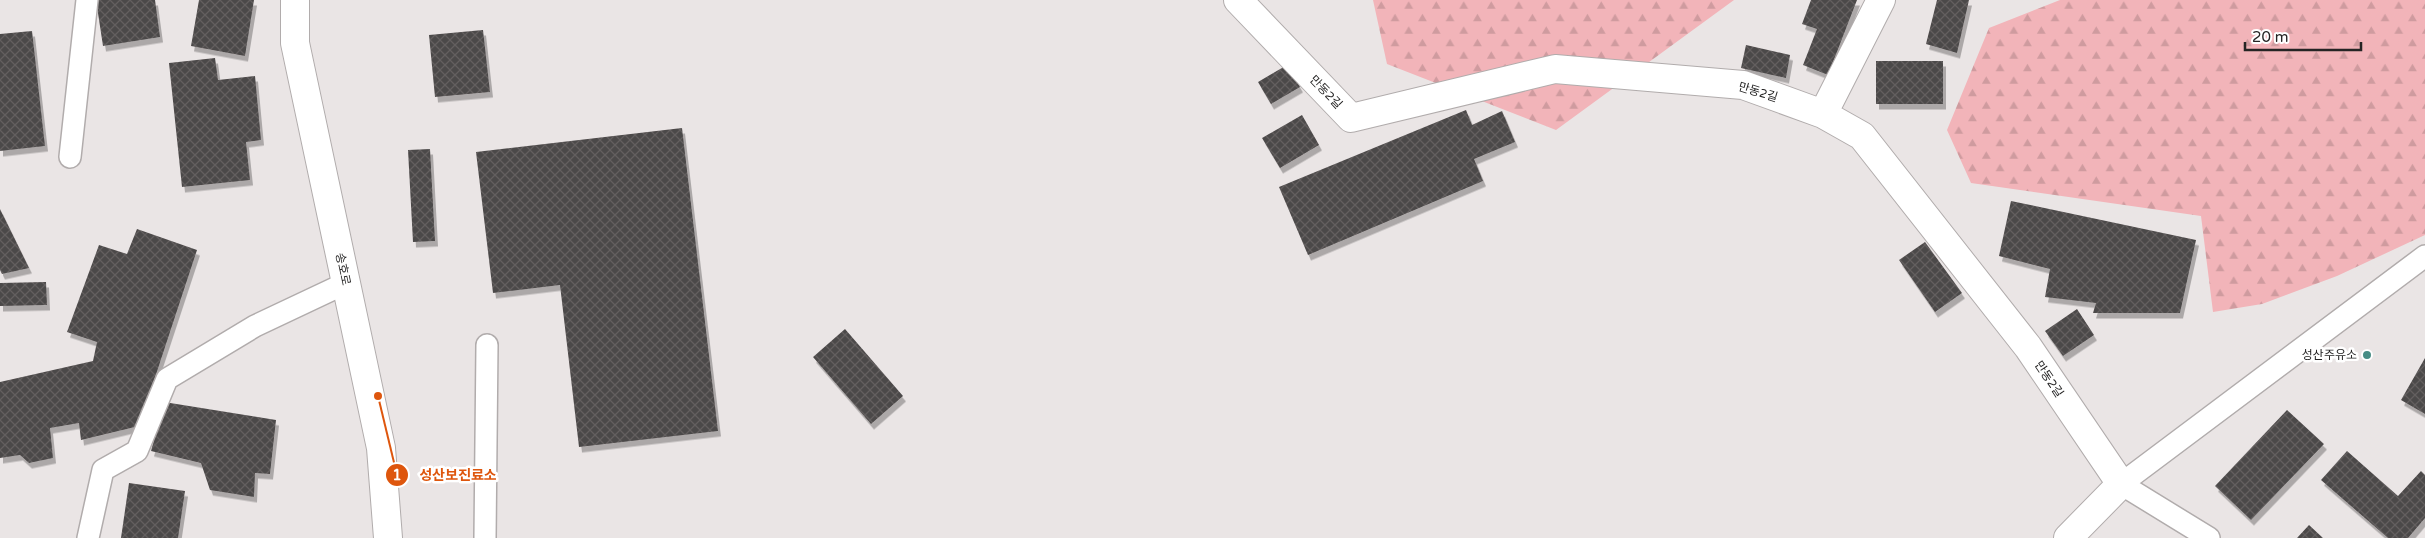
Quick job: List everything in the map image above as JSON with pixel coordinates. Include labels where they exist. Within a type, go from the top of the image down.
[{"type":"street","name":"송호로","points":[[295,0],[295,43],[381,448],[388,538]]},
{"type":"street","name":"만동2길","points":[[1238,0],[1351,118],[1555,69],[1743,86],[1823,114],[1862,136],[2028,346],[2121,484]]},
{"type":"street","points":[[1823,114],[1881,0]]},
{"type":"street","points":[[2068,538],[2121,484]]},
{"type":"lane","points":[[70,157],[87,0]]},
{"type":"lane","points":[[2121,484],[2425,256]]},
{"type":"lane","points":[[88,538],[103,470],[137,451],[167,380],[256,326],[346,283]]},
{"type":"lane","points":[[485,538],[487,345]]},
{"type":"lane","name":"만동2길","points":[[2121,484],[2209,538]]},
{"type":"green space","points":[[1373,0],[1734,0],[1556,130],[1387,64]]},
{"type":"green space","points":[[2060,0],[2425,0],[2425,235],[2337,276],[2262,304],[2213,312],[2201,216],[1971,183],[1947,130],[1989,28]]},
{"type":"building","points":[[96,0],[155,0],[160,37],[103,46]]},
{"type":"building","points":[[199,0],[254,0],[245,56],[191,46]]},
{"type":"building","points":[[1811,0],[1857,0],[1828,75],[1803,65],[1817,29],[1802,24]]},
{"type":"building","points":[[1937,0],[1969,0],[1957,53],[1926,44]]},
{"type":"building","points":[[483,30],[490,92],[435,97],[429,35]]},
{"type":"building","points":[[32,31],[45,146],[0,151],[0,34]]},
{"type":"building","points":[[1746,45],[1790,55],[1786,78],[1741,68]]},
{"type":"building","points":[[215,58],[218,80],[255,76],[261,140],[246,142],[250,180],[182,187],[169,63]]},
{"type":"building","points":[[1876,61],[1943,61],[1943,104],[1876,104]]},
{"type":"building","points":[[1287,65],[1300,87],[1271,104],[1258,82]]},
{"type":"building","points":[[1466,110],[1472,125],[1502,111],[1515,142],[1474,159],[1483,181],[1308,255],[1279,187]]},
{"type":"building","points":[[1302,115],[1319,145],[1280,168],[1262,138]]},
{"type":"building","points":[[682,128],[718,431],[579,447],[560,285],[493,293],[476,152]]},
{"type":"building","points":[[430,149],[435,241],[413,242],[408,150]]},
{"type":"building","points":[[2011,201],[2196,240],[2180,313],[2093,313],[2096,303],[2045,297],[2050,269],[1999,256]]},
{"type":"building","points":[[0,209],[29,268],[2,274],[0,270]]},
{"type":"building","points":[[137,229],[197,250],[139,426],[81,440],[79,423],[50,428],[53,458],[29,463],[20,455],[0,458],[0,382],[93,361],[97,342],[67,332],[99,245],[127,254]]},
{"type":"building","points":[[1925,242],[1962,293],[1935,312],[1899,260]]},
{"type":"building","points":[[46,282],[47,305],[0,306],[0,283]]},
{"type":"building","points":[[2077,309],[2094,335],[2063,356],[2045,331]]},
{"type":"building","points":[[845,329],[903,396],[871,424],[813,357]]},
{"type":"building","points":[[2425,358],[2425,414],[2401,400]]},
{"type":"building","points":[[164,402],[276,420],[270,474],[255,473],[254,497],[210,490],[201,463],[151,451]]},
{"type":"building","points":[[2287,410],[2324,444],[2251,520],[2215,486]]},
{"type":"building","points":[[2347,451],[2398,496],[2421,471],[2425,475],[2425,518],[2408,538],[2388,538],[2321,480]]},
{"type":"building","points":[[129,483],[185,491],[178,538],[121,538]]},
{"type":"building","points":[[2309,525],[2323,538],[2297,538]]},
{"type":"place","name":"성산주유소","points":[[2367,355]]},
{"type":"place","name":"성산보진료소","points":[[378,396]]}]
